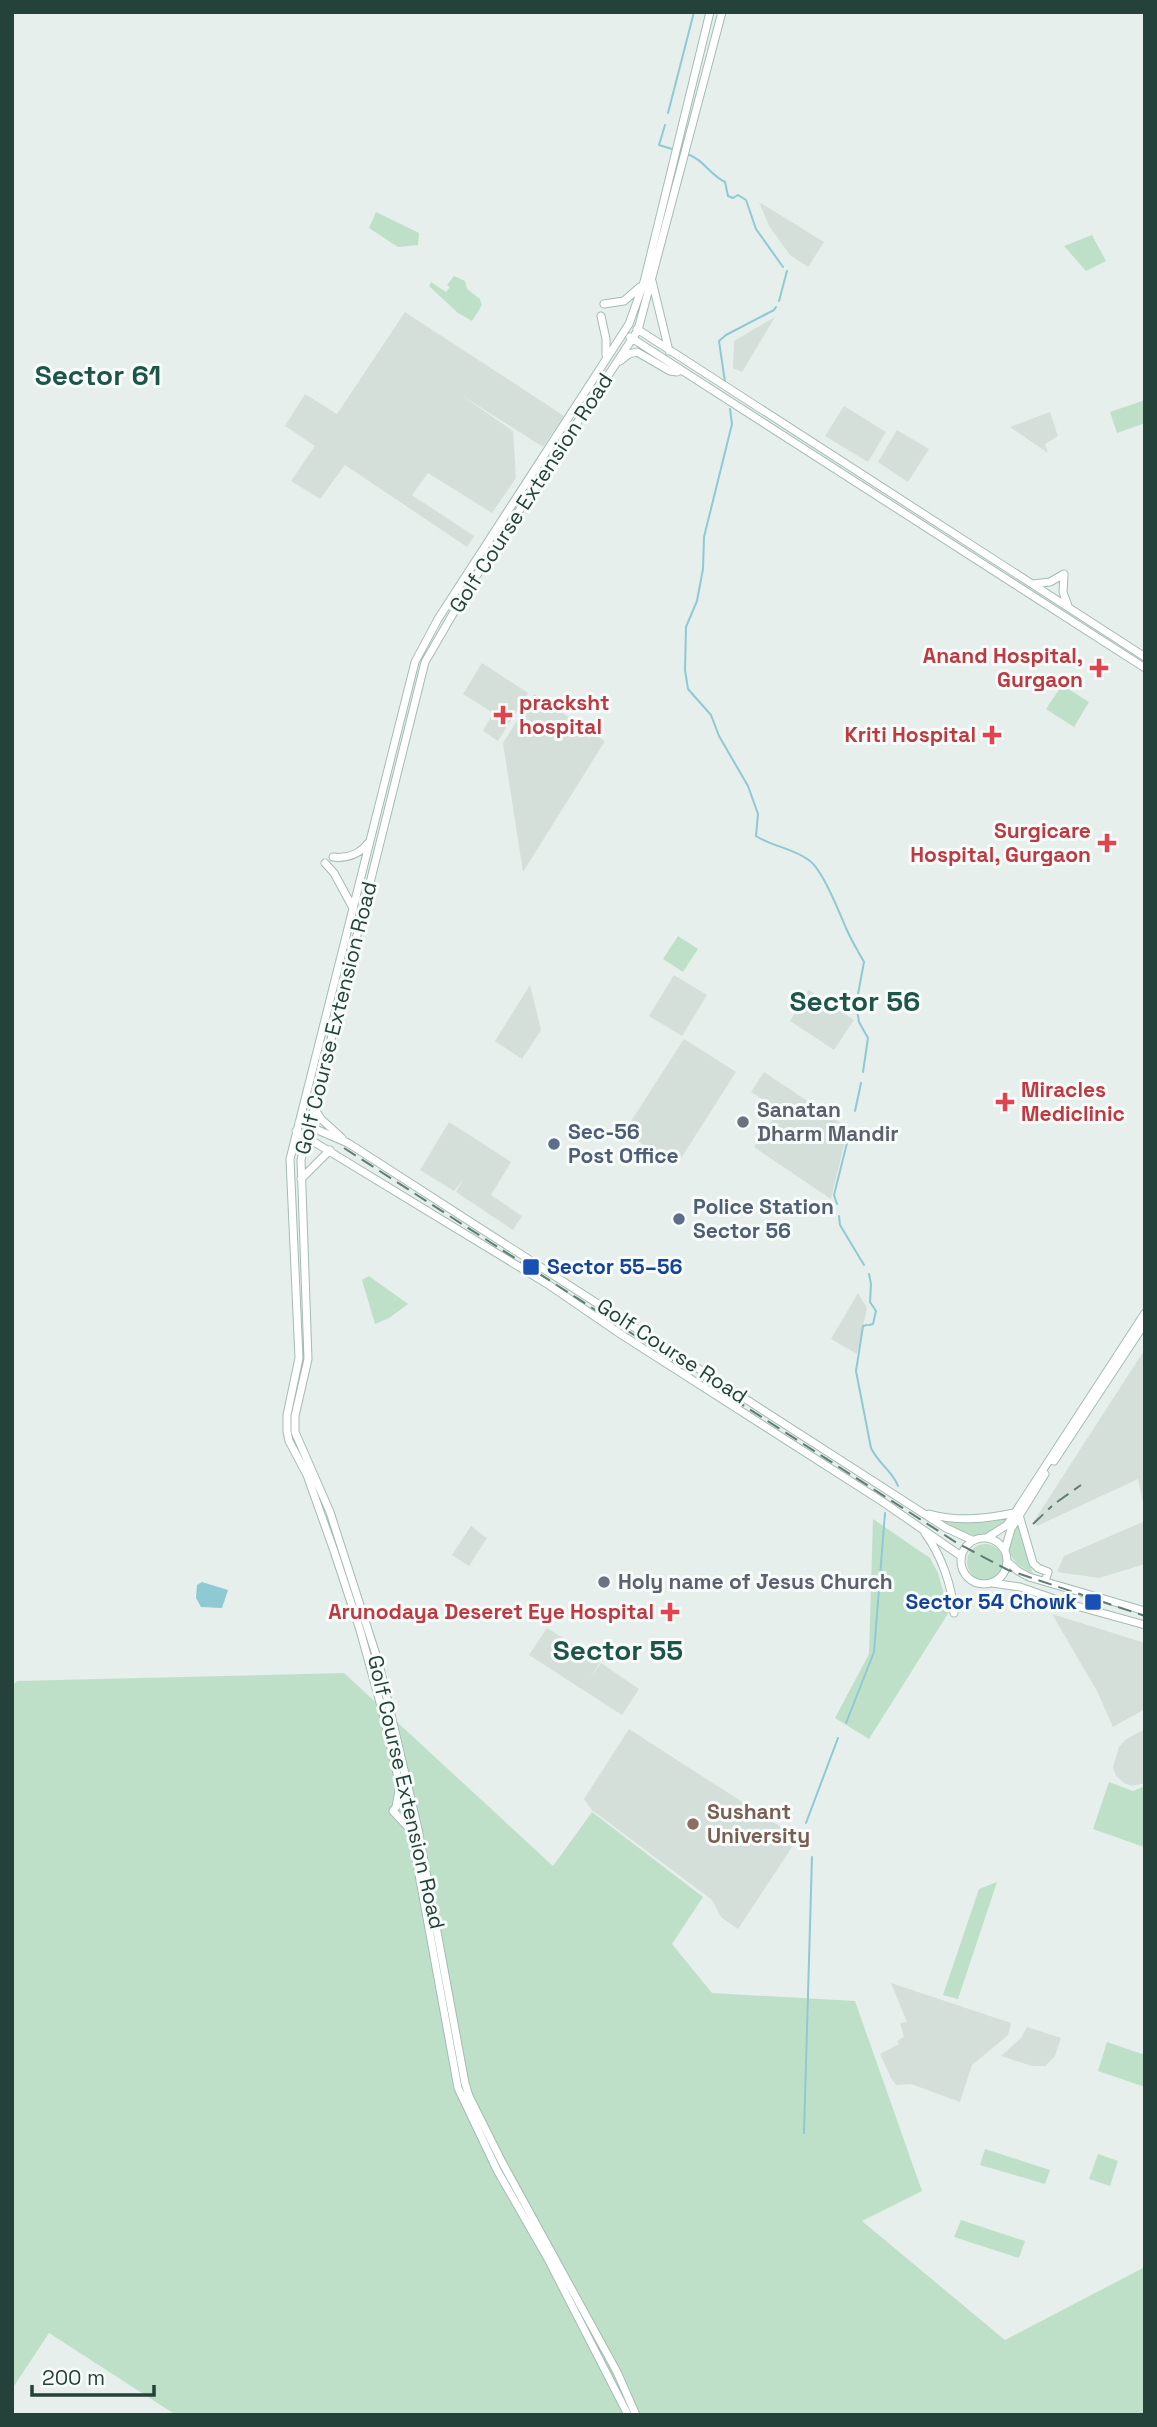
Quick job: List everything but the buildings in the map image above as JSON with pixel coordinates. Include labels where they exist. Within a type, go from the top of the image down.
[{"type":"main road","name":"Golf Course Extension Road","points":[[628,2415],[561,2283],[497,2170],[462,2101],[451,2052],[418,1851],[410,1830],[400,1785],[379,1664],[330,1512],[295,1432],[295,1416],[308,1359],[301,1160],[425,662],[465,593],[638,330],[660,217],[710,12]]},
{"type":"main road","name":"Golf Course Extension Road","points":[[636,2415],[617,2372],[502,2162],[465,2083],[390,1726],[334,1551],[307,1475],[289,1441],[287,1431],[287,1415],[299,1358],[290,1159],[415,662],[425,640],[629,324],[648,281],[669,218],[722,12]]},
{"type":"main road","points":[[660,217],[669,218]]},
{"type":"main road","points":[[604,304],[624,301],[648,281],[669,351]]},
{"type":"main road","points":[[601,316],[606,339],[606,359]]},
{"type":"main road","points":[[629,324],[1145,657]]},
{"type":"main road","points":[[622,333],[1145,668]]},
{"type":"main road","points":[[616,363],[637,352],[670,372],[681,370]]},
{"type":"main road","points":[[1032,584],[1050,582],[1064,574],[1063,592],[1068,607]]},
{"type":"main road","points":[[333,857],[341,858],[354,854],[370,841]]},
{"type":"main road","points":[[326,863],[353,908]]},
{"type":"main road","points":[[314,1108],[330,1128],[348,1143]]},
{"type":"main road","name":"Golf Course Road","points":[[299,1122],[348,1143],[946,1528],[972,1540]]},
{"type":"main road","name":"Golf Course Road","points":[[296,1131],[549,1285],[961,1556]]},
{"type":"main road","points":[[301,1180],[330,1150]]},
{"type":"main road","points":[[489,1250],[496,1238]]},
{"type":"main road","points":[[992,1583],[1003,1575],[1007,1562],[1007,1538],[1017,1514],[1145,1313]]},
{"type":"main road","points":[[1145,1323],[1017,1514],[1007,1525],[988,1537],[972,1540],[961,1556],[963,1571],[970,1580],[982,1584],[1020,1587],[1145,1625]]},
{"type":"main road","points":[[922,1512],[958,1520],[1017,1514]]},
{"type":"main road","points":[[1017,1514],[1033,1563],[1047,1576]]},
{"type":"main road","points":[[921,1529],[930,1539],[950,1587],[954,1613]]},
{"type":"main road","points":[[988,1537],[998,1542],[1005,1550]]},
{"type":"main road","points":[[1007,1562],[1018,1571],[1047,1576],[1145,1611]]},
{"type":"main road","points":[[400,1785],[393,1811],[410,1830]]},
{"type":"shaded area","points":[[759,202],[824,242],[808,267],[790,255],[769,226]]},
{"type":"shaded area","points":[[405,312],[564,416],[543,447],[461,395],[513,431],[516,478],[492,513],[428,473],[412,495],[474,536],[467,547],[345,465],[320,499],[291,481],[315,446],[285,426],[305,394],[337,414]]},
{"type":"shaded area","points":[[775,317],[742,372],[733,368],[734,341]]},
{"type":"shaded area","points":[[844,406],[886,432],[868,462],[825,436]]},
{"type":"shaded area","points":[[1050,412],[1058,436],[1045,444],[1048,453],[1010,427]]},
{"type":"shaded area","points":[[897,430],[929,449],[908,482],[878,462]]},
{"type":"shaded area","points":[[482,663],[528,693],[498,741],[483,731],[493,713],[463,694]]},
{"type":"shaded area","points":[[534,694],[605,741],[523,872],[503,743]]},
{"type":"shaded area","points":[[674,975],[707,995],[682,1036],[649,1016]]},
{"type":"shaded area","points":[[530,985],[541,1030],[522,1059],[495,1041]]},
{"type":"shaded area","points":[[809,990],[854,1020],[834,1050],[790,1021]]},
{"type":"shaded area","points":[[684,1039],[736,1072],[676,1166],[624,1132]]},
{"type":"shaded area","points":[[764,1072],[848,1128],[831,1199],[754,1147],[779,1110],[751,1092]]},
{"type":"shaded area","points":[[449,1122],[511,1162],[491,1195],[522,1216],[513,1230],[456,1192],[463,1180],[454,1191],[420,1170]]},
{"type":"shaded area","points":[[858,1293],[867,1308],[857,1354],[831,1339]]},
{"type":"shaded area","points":[[1145,1349],[1145,1512],[1138,1479],[1037,1526],[1034,1521]]},
{"type":"shaded area","points":[[1145,1521],[1145,1564],[1099,1578],[1057,1572],[1064,1556]]},
{"type":"shaded area","points":[[471,1526],[487,1538],[469,1566],[452,1555]]},
{"type":"shaded area","points":[[1052,1614],[1145,1643],[1145,1709],[1113,1727],[1097,1691]]},
{"type":"shaded area","points":[[547,1628],[600,1662],[590,1679],[601,1663],[639,1689],[622,1715],[529,1655]]},
{"type":"shaded area","name":"Sushant University","points":[[629,1729],[798,1838],[738,1929],[721,1917],[712,1900],[592,1810],[584,1799]]},
{"type":"shaded area","points":[[1145,1729],[1145,1783],[1132,1786],[1116,1776],[1113,1767],[1119,1747],[1125,1740]]},
{"type":"shaded area","points":[[891,1983],[1011,2023],[1008,2035],[972,2065],[960,2102],[911,2084],[896,2085],[891,2078],[880,2054],[899,2044],[897,2041],[904,2037],[900,2023],[907,2022]]},
{"type":"shaded area","points":[[1027,2027],[1061,2038],[1055,2056],[1045,2066],[1032,2066],[1001,2056],[1021,2038]]},
{"type":"green space","points":[[376,212],[419,233],[418,245],[398,247],[369,228]]},
{"type":"green space","points":[[1092,235],[1106,261],[1086,271],[1064,246]]},
{"type":"green space","points":[[454,276],[465,281],[467,289],[480,299],[482,305],[472,321],[458,313],[429,286],[431,282],[446,292],[450,287],[447,285]]},
{"type":"green space","points":[[1145,400],[1145,423],[1117,433],[1110,412]]},
{"type":"green space","points":[[1062,685],[1089,702],[1074,727],[1046,709]]},
{"type":"green space","points":[[678,936],[698,949],[683,972],[663,959]]},
{"type":"green space","points":[[369,1276],[408,1304],[389,1318],[375,1324],[362,1280]]},
{"type":"green space","points":[[1007,1517],[992,1532],[976,1536],[940,1522],[974,1522]]},
{"type":"green space","points":[[873,1519],[930,1558],[938,1573],[949,1612],[869,1739],[835,1718],[869,1654]]},
{"type":"green space","points":[[1018,1523],[1033,1574],[1017,1564],[1009,1553],[1013,1530]]},
{"type":"green space","points":[[985,1544],[998,1549],[1003,1562],[998,1575],[985,1580],[972,1575],[967,1562],[972,1549]]},
{"type":"green space","points":[[344,1673],[553,1866],[592,1812],[703,1897],[672,1944],[712,1993],[855,2001],[922,2191],[862,2221],[1005,2340],[1145,2267],[1145,2415],[176,2415],[49,2333],[12,2389],[12,1686],[17,1681]]},
{"type":"green space","points":[[1109,1782],[1133,1791],[1145,1786],[1144,1847],[1093,1829]]},
{"type":"green space","points":[[997,1882],[958,1999],[943,1995],[979,1889]]},
{"type":"green space","points":[[1107,2042],[1145,2055],[1145,2087],[1098,2071]]},
{"type":"green space","points":[[985,2149],[1050,2170],[1045,2184],[980,2165]]},
{"type":"green space","points":[[1098,2154],[1118,2161],[1110,2186],[1089,2179]]},
{"type":"green space","points":[[961,2220],[1025,2241],[1019,2258],[954,2237]]},
{"type":"water","points":[[202,1582],[228,1590],[222,1608],[201,1607],[196,1598],[197,1585]]},
{"type":"waterway","points":[[668,113],[694,12]]},
{"type":"waterway","points":[[665,125],[659,145],[672,149]]},
{"type":"waterway","points":[[687,154],[725,182],[728,196],[733,198],[738,195],[746,200],[756,229],[783,267]]},
{"type":"waterway","points":[[779,301],[787,271]]},
{"type":"waterway","points":[[725,382],[719,341],[776,307]]},
{"type":"waterway","points":[[730,409],[732,424],[704,537],[703,569],[697,601],[686,627],[685,670],[688,689],[711,715],[719,736],[748,786],[758,814],[756,836],[797,853],[815,866],[864,962],[856,1005],[859,1022],[868,1038],[863,1072]]},
{"type":"waterway","points":[[855,1111],[861,1083]]},
{"type":"waterway","points":[[837,1204],[834,1195],[850,1131]]},
{"type":"waterway","points":[[839,1216],[840,1225],[864,1265]]},
{"type":"waterway","points":[[869,1274],[870,1302],[876,1311],[873,1324],[869,1325]]},
{"type":"waterway","points":[[867,1325],[863,1326],[856,1371],[871,1448],[898,1486]]},
{"type":"waterway","points":[[846,1723],[874,1652],[885,1513]]},
{"type":"waterway","points":[[806,1823],[838,1738]]},
{"type":"waterway","points":[[804,2133],[812,1857]]},
{"type":"railway","points":[[344,1148],[957,1543],[1008,1570],[1145,1616]]},
{"type":"railway","points":[[1057,1502],[1081,1485]]},
{"type":"railway","points":[[1033,1524],[1052,1506]]},
{"type":"place","name":"Anand Hospital, Gurgaon","points":[[1099,668]]},
{"type":"place","name":"pracksht hospital","points":[[503,715]]},
{"type":"place","name":"Kriti Hospital","points":[[992,735]]},
{"type":"place","name":"Surgicare Hospital, Gurgaon","points":[[1107,843]]},
{"type":"place","name":"Miracles Mediclinic","points":[[1005,1102]]},
{"type":"place","name":"Sanatan Dharm Mandir","points":[[743,1122]]},
{"type":"place","name":"Sec-56 Post Office","points":[[554,1144]]},
{"type":"place","name":"Police Station Sector 56","points":[[679,1219]]},
{"type":"place","name":"Sector 55–56","points":[[531,1267]]},
{"type":"place","name":"Holy name of Jesus Church","points":[[604,1582]]},
{"type":"place","name":"Sector 54 Chowk","points":[[1093,1602]]},
{"type":"place","name":"Arunodaya Deseret Eye Hospital","points":[[670,1612]]},
{"type":"place","name":"Sushant University","points":[[693,1824]]},
{"type":"district","name":"Sector 61","points":[[98,375]]},
{"type":"district","name":"Sector 56","points":[[855,1001]]},
{"type":"district","name":"Sector 55","points":[[618,1650]]}]
